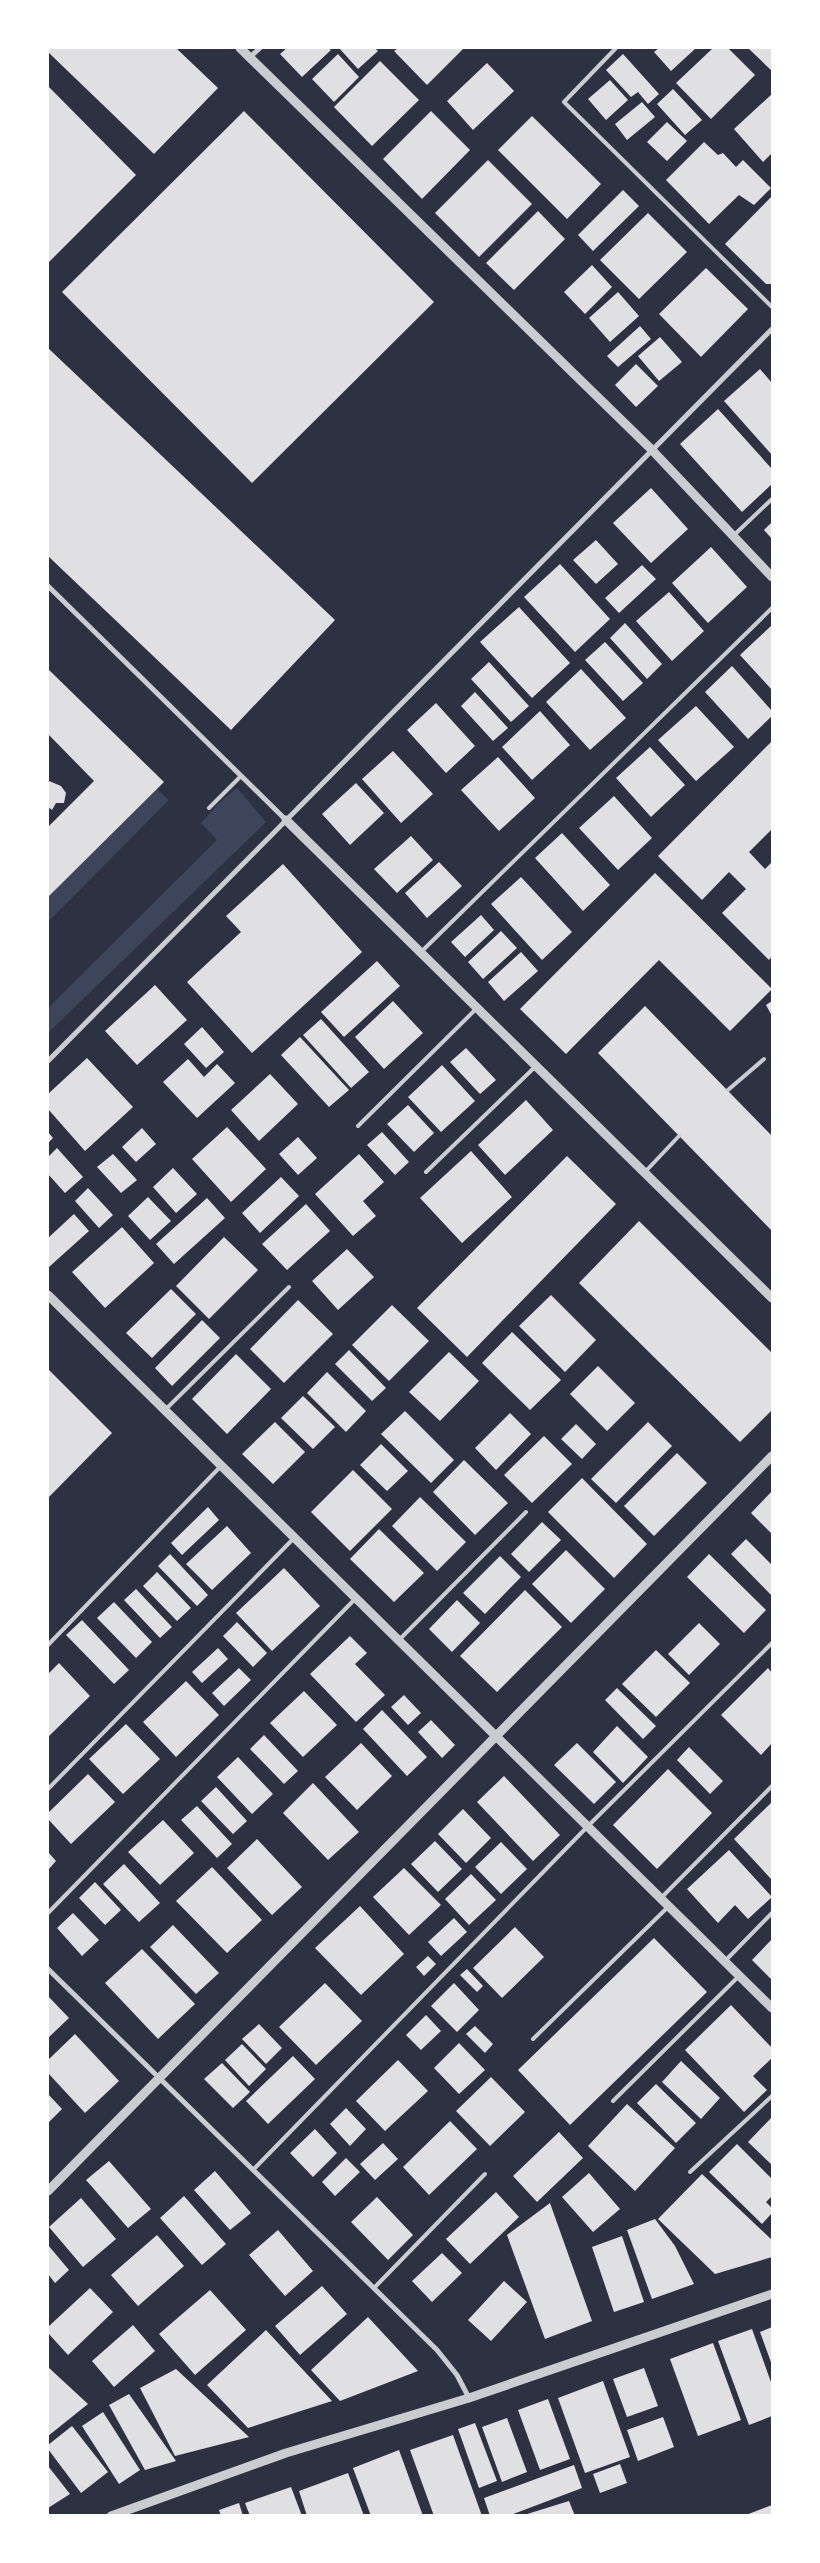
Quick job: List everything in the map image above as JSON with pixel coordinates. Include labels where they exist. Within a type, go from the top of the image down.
[{"type":"street","points":[[240,48],[651,450],[772,577]]},
{"type":"street","points":[[250,57],[260,48]]},
{"type":"street","points":[[48,1061],[772,329]]},
{"type":"street","points":[[48,586],[772,1298]]},
{"type":"street","points":[[48,1295],[772,2008]]},
{"type":"street","points":[[48,2191],[772,1456]]},
{"type":"street","points":[[48,1969],[437,2350],[457,2375],[470,2398]]},
{"type":"street","points":[[111,2516],[286,2453],[470,2398],[772,2294]]},
{"type":"lane","points":[[616,48],[564,102],[772,307]]},
{"type":"lane","points":[[733,536],[772,499]]},
{"type":"lane","points":[[420,953],[772,608]]},
{"type":"lane","points":[[209,808],[241,776]]},
{"type":"lane","points":[[358,1126],[477,1008]]},
{"type":"lane","points":[[728,1090],[764,1059]]},
{"type":"lane","points":[[426,1172],[536,1066]]},
{"type":"lane","points":[[645,1172],[680,1136]]},
{"type":"lane","points":[[165,1411],[289,1287]]},
{"type":"lane","points":[[48,1645],[222,1466]]},
{"type":"lane","points":[[398,1641],[526,1512]]},
{"type":"lane","points":[[48,1789],[294,1538]]},
{"type":"lane","points":[[48,1914],[355,1598]]},
{"type":"lane","points":[[253,2170],[588,1826],[772,1643]]},
{"type":"lane","points":[[661,1898],[772,1786]]},
{"type":"lane","points":[[533,2039],[670,1906]]},
{"type":"lane","points":[[725,1961],[772,1913]]},
{"type":"lane","points":[[613,2101],[740,1975]]},
{"type":"lane","points":[[690,2172],[772,2096]]},
{"type":"lane","points":[[374,2288],[485,2174]]},
{"type":"shaded area","points":[[237,788],[266,822],[48,1033],[48,1008],[217,840],[201,823],[218,804]]},
{"type":"shaded area","points":[[157,789],[169,800],[50,920],[48,919],[48,897]]},
{"type":"building","points":[[48,48],[176,48],[218,88],[154,154],[48,52]]},
{"type":"building","points":[[287,48],[328,48],[331,50],[302,77],[280,54]]},
{"type":"building","points":[[339,48],[375,48],[378,51],[358,69]]},
{"type":"building","points":[[398,48],[464,48],[427,85],[394,51]]},
{"type":"building","points":[[659,48],[696,48],[671,71],[654,52]]},
{"type":"building","points":[[713,48],[728,48],[755,75],[711,119],[676,83]]},
{"type":"building","points":[[748,48],[772,48],[772,71]]},
{"type":"building","points":[[338,54],[359,77],[334,102],[312,79]]},
{"type":"building","points":[[623,54],[659,94],[648,104],[638,92],[631,97],[606,70]]},
{"type":"building","points":[[380,61],[419,100],[372,146],[334,107]]},
{"type":"building","points":[[487,63],[514,91],[473,130],[447,101]]},
{"type":"building","points":[[610,80],[628,100],[606,120],[588,99]]},
{"type":"building","points":[[48,86],[136,175],[48,263]]},
{"type":"building","points":[[673,89],[702,120],[685,135],[657,104]]},
{"type":"building","points":[[772,94],[772,153],[763,162],[734,129]]},
{"type":"building","points":[[642,102],[655,117],[627,140],[615,124]]},
{"type":"building","points":[[244,111],[434,302],[252,483],[62,292]]},
{"type":"building","points":[[431,111],[470,150],[422,199],[383,159]]},
{"type":"building","points":[[532,116],[601,184],[567,219],[498,150]]},
{"type":"building","points":[[667,122],[687,141],[667,161],[647,142]]},
{"type":"building","points":[[704,142],[718,155],[723,153],[736,167],[743,160],[771,188],[754,205],[739,195],[709,224],[666,180]]},
{"type":"building","points":[[488,160],[532,204],[479,257],[435,213]]},
{"type":"building","points":[[623,190],[639,206],[593,251],[578,235]]},
{"type":"building","points":[[772,196],[772,284],[766,284],[725,244]]},
{"type":"building","points":[[538,211],[565,239],[514,290],[486,263]]},
{"type":"building","points":[[648,213],[687,252],[639,299],[600,260]]},
{"type":"building","points":[[592,265],[612,287],[585,314],[564,292]]},
{"type":"building","points":[[706,268],[748,309],[701,357],[659,314]]},
{"type":"building","points":[[618,292],[639,316],[610,342],[589,318]]},
{"type":"building","points":[[640,326],[651,339],[618,367],[607,356]]},
{"type":"building","points":[[660,337],[682,362],[659,381],[638,356]]},
{"type":"building","points":[[48,348],[335,620],[231,730],[48,556]]},
{"type":"building","points":[[636,364],[658,386],[636,407],[615,385]]},
{"type":"building","points":[[760,369],[772,383],[772,455],[724,401]]},
{"type":"building","points":[[718,409],[772,469],[772,484],[742,512],[680,444]]},
{"type":"building","points":[[651,488],[688,529],[651,563],[613,523]]},
{"type":"building","points":[[772,522],[772,539],[764,530]]},
{"type":"building","points":[[596,540],[618,564],[596,584],[573,560]]},
{"type":"building","points":[[711,547],[747,587],[708,623],[672,583]]},
{"type":"building","points":[[560,564],[610,619],[575,652],[524,597]]},
{"type":"building","points":[[642,565],[656,579],[619,613],[605,598]]},
{"type":"building","points":[[669,592],[704,631],[672,661],[636,621]]},
{"type":"building","points":[[519,607],[570,663],[532,698],[480,642]]},
{"type":"building","points":[[625,623],[662,664],[647,679],[610,638]]},
{"type":"building","points":[[772,625],[772,690],[740,655]]},
{"type":"building","points":[[605,642],[643,683],[623,701],[585,660]]},
{"type":"building","points":[[489,662],[529,706],[511,722],[471,679]]},
{"type":"building","points":[[732,666],[772,711],[772,716],[748,739],[705,692]]},
{"type":"building","points":[[48,669],[164,782],[48,897],[48,827],[94,781],[48,734]]},
{"type":"building","points":[[581,669],[626,718],[590,750],[546,702]]},
{"type":"building","points":[[475,692],[508,728],[493,741],[461,706]]},
{"type":"building","points":[[436,703],[475,746],[446,773],[407,730]]},
{"type":"building","points":[[696,706],[734,747],[696,781],[658,740]]},
{"type":"building","points":[[540,711],[570,745],[532,780],[502,747]]},
{"type":"building","points":[[772,741],[772,829],[749,852],[765,869],[772,862],[772,956],[769,960],[722,913],[746,889],[729,872],[702,900],[658,856]]},
{"type":"building","points":[[650,747],[685,785],[651,817],[616,778]]},
{"type":"building","points":[[393,751],[433,794],[401,823],[362,779]]},
{"type":"building","points":[[498,757],[535,798],[499,831],[461,790]]},
{"type":"building","points":[[49,781],[61,786],[66,793],[64,803],[56,803],[52,810],[48,807]]},
{"type":"building","points":[[356,783],[384,813],[350,845],[322,814]]},
{"type":"building","points":[[614,796],[652,838],[618,870],[579,828]]},
{"type":"building","points":[[562,833],[610,885],[583,911],[535,858]]},
{"type":"building","points":[[411,836],[433,860],[397,893],[374,869]]},
{"type":"building","points":[[439,862],[462,886],[427,918],[405,893]]},
{"type":"building","points":[[283,864],[362,952],[252,1053],[187,982],[241,932],[226,916]]},
{"type":"building","points":[[655,873],[772,989],[730,1031],[659,960],[566,1054],[520,1009]]},
{"type":"building","points":[[521,877],[572,932],[542,960],[491,904]]},
{"type":"building","points":[[481,915],[494,930],[465,957],[451,942]]},
{"type":"building","points":[[501,931],[517,948],[483,979],[468,962]]},
{"type":"building","points":[[521,952],[538,971],[504,1001],[488,982]]},
{"type":"building","points":[[377,961],[400,986],[344,1037],[321,1012]]},
{"type":"building","points":[[155,985],[187,1020],[137,1065],[105,1031]]},
{"type":"building","points":[[393,1001],[423,1033],[384,1069],[355,1037]]},
{"type":"building","points":[[772,1001],[772,1016],[766,1005]]},
{"type":"building","points":[[645,1006],[772,1136],[772,1231],[598,1053]]},
{"type":"building","points":[[321,1019],[369,1072],[351,1088],[303,1035]]},
{"type":"building","points":[[202,1027],[224,1052],[206,1068],[184,1044]]},
{"type":"building","points":[[300,1037],[349,1090],[329,1107],[281,1055]]},
{"type":"building","points":[[466,1048],[496,1080],[480,1094],[450,1062]]},
{"type":"building","points":[[87,1058],[133,1107],[85,1151],[48,1109],[48,1094]]},
{"type":"building","points":[[188,1059],[204,1077],[217,1064],[235,1083],[197,1118],[163,1082]]},
{"type":"building","points":[[442,1065],[475,1101],[441,1132],[408,1097]]},
{"type":"building","points":[[270,1074],[298,1104],[259,1141],[231,1110]]},
{"type":"building","points":[[526,1100],[553,1130],[505,1175],[478,1145]]},
{"type":"building","points":[[408,1105],[434,1133],[414,1152],[387,1124]]},
{"type":"building","points":[[227,1127],[266,1169],[231,1202],[192,1159]]},
{"type":"building","points":[[142,1128],[156,1144],[136,1162],[122,1147]]},
{"type":"building","points":[[48,1132],[53,1138],[48,1143]]},
{"type":"building","points":[[382,1132],[409,1162],[395,1175],[367,1145]]},
{"type":"building","points":[[298,1137],[317,1158],[298,1175],[279,1154]]},
{"type":"building","points":[[57,1148],[83,1177],[65,1193],[48,1174],[48,1157]]},
{"type":"building","points":[[471,1151],[512,1197],[462,1243],[420,1198]]},
{"type":"building","points":[[113,1154],[137,1180],[121,1193],[97,1167]]},
{"type":"building","points":[[359,1154],[384,1182],[363,1201],[376,1216],[353,1236],[315,1194]]},
{"type":"building","points":[[567,1156],[616,1204],[467,1357],[417,1308]]},
{"type":"building","points":[[173,1168],[197,1194],[176,1213],[153,1187]]},
{"type":"building","points":[[281,1177],[299,1196],[260,1233],[242,1213]]},
{"type":"building","points":[[88,1188],[113,1215],[99,1228],[75,1201]]},
{"type":"building","points":[[148,1197],[171,1221],[150,1240],[128,1216]]},
{"type":"building","points":[[207,1198],[225,1218],[174,1264],[156,1244]]},
{"type":"building","points":[[306,1204],[330,1231],[287,1270],[262,1244]]},
{"type":"building","points":[[74,1214],[89,1231],[49,1267],[48,1238]]},
{"type":"building","points":[[639,1221],[772,1353],[772,1410],[740,1442],[579,1283]]},
{"type":"building","points":[[122,1227],[154,1263],[105,1308],[72,1272]]},
{"type":"building","points":[[224,1237],[258,1270],[209,1319],[176,1286]]},
{"type":"building","points":[[347,1249],[374,1277],[338,1310],[312,1281]]},
{"type":"building","points":[[171,1289],[196,1314],[152,1358],[126,1333]]},
{"type":"building","points":[[551,1295],[596,1340],[565,1372],[519,1326]]},
{"type":"building","points":[[298,1300],[333,1334],[284,1383],[250,1349]]},
{"type":"building","points":[[392,1305],[429,1341],[389,1381],[352,1345]]},
{"type":"building","points":[[202,1320],[220,1338],[172,1386],[155,1368]]},
{"type":"building","points":[[512,1332],[561,1380],[530,1410],[482,1363]]},
{"type":"building","points":[[349,1350],[386,1388],[372,1401],[335,1364]]},
{"type":"building","points":[[449,1352],[479,1381],[440,1421],[409,1392]]},
{"type":"building","points":[[236,1354],[271,1389],[227,1434],[192,1399]]},
{"type":"building","points":[[598,1366],[635,1403],[607,1431],[570,1394]]},
{"type":"building","points":[[48,1369],[112,1433],[48,1498]]},
{"type":"building","points":[[327,1372],[366,1411],[346,1432],[307,1393]]},
{"type":"building","points":[[303,1396],[335,1427],[313,1449],[281,1418]]},
{"type":"building","points":[[405,1411],[454,1460],[431,1483],[381,1434]]},
{"type":"building","points":[[510,1413],[531,1434],[496,1470],[475,1448]]},
{"type":"building","points":[[275,1422],[305,1452],[273,1484],[242,1454]]},
{"type":"building","points":[[648,1422],[672,1446],[616,1503],[591,1479]]},
{"type":"building","points":[[576,1424],[596,1444],[582,1459],[561,1439]]},
{"type":"building","points":[[544,1436],[572,1464],[532,1503],[504,1475]]},
{"type":"building","points":[[381,1444],[408,1471],[387,1491],[360,1465]]},
{"type":"building","points":[[677,1453],[707,1483],[654,1536],[624,1506]]},
{"type":"building","points":[[464,1460],[508,1503],[475,1535],[433,1492]]},
{"type":"building","points":[[353,1470],[392,1509],[350,1551],[311,1512]]},
{"type":"building","points":[[582,1478],[647,1544],[614,1578],[548,1512]]},
{"type":"building","points":[[772,1491],[772,1534],[751,1513]]},
{"type":"building","points":[[420,1497],[466,1542],[437,1571],[392,1526]]},
{"type":"building","points":[[208,1507],[219,1520],[182,1555],[171,1543]]},
{"type":"building","points":[[542,1522],[561,1540],[529,1572],[511,1554]]},
{"type":"building","points":[[227,1526],[251,1553],[212,1590],[186,1564]]},
{"type":"building","points":[[379,1529],[424,1573],[394,1602],[350,1559]]},
{"type":"building","points":[[746,1539],[772,1565],[772,1596],[731,1554]]},
{"type":"building","points":[[566,1550],[605,1589],[571,1623],[532,1584]]},
{"type":"building","points":[[170,1554],[208,1595],[197,1606],[158,1566]]},
{"type":"building","points":[[709,1554],[766,1610],[744,1633],[687,1577]]},
{"type":"building","points":[[500,1556],[521,1577],[485,1614],[463,1593]]},
{"type":"building","points":[[284,1568],[320,1606],[272,1651],[236,1613]]},
{"type":"building","points":[[157,1572],[191,1608],[177,1621],[143,1586]]},
{"type":"building","points":[[136,1589],[172,1627],[160,1638],[124,1600]]},
{"type":"building","points":[[525,1590],[562,1627],[497,1692],[460,1656]]},
{"type":"building","points":[[457,1600],[480,1623],[452,1652],[429,1629]]},
{"type":"building","points":[[114,1602],[152,1642],[136,1658],[97,1618]]},
{"type":"building","points":[[82,1620],[129,1670],[114,1684],[66,1635]]},
{"type":"building","points":[[237,1622],[267,1653],[253,1667],[223,1636]]},
{"type":"building","points":[[699,1623],[720,1644],[689,1675],[668,1654]]},
{"type":"building","points":[[350,1636],[367,1653],[355,1664],[385,1695],[356,1722],[310,1674]]},
{"type":"building","points":[[218,1648],[228,1659],[202,1683],[192,1672]]},
{"type":"building","points":[[656,1650],[690,1683],[656,1717],[622,1684]]},
{"type":"building","points":[[59,1663],[90,1696],[48,1737],[48,1674]]},
{"type":"building","points":[[239,1668],[251,1680],[224,1706],[212,1693]]},
{"type":"building","points":[[768,1668],[772,1673],[772,1743],[761,1755],[721,1715]]},
{"type":"building","points":[[186,1681],[219,1715],[176,1757],[143,1722]]},
{"type":"building","points":[[617,1688],[656,1726],[643,1739],[605,1700]]},
{"type":"building","points":[[304,1691],[337,1725],[303,1757],[270,1723]]},
{"type":"building","points":[[404,1695],[421,1713],[408,1725],[391,1707]]},
{"type":"building","points":[[382,1710],[427,1757],[407,1776],[363,1729]]},
{"type":"building","points":[[431,1720],[455,1745],[442,1758],[418,1732]]},
{"type":"building","points":[[126,1724],[160,1759],[123,1794],[89,1759]]},
{"type":"building","points":[[617,1726],[648,1757],[623,1783],[593,1752]]},
{"type":"building","points":[[264,1735],[298,1771],[284,1784],[250,1749]]},
{"type":"building","points":[[361,1743],[392,1776],[357,1810],[325,1777]]},
{"type":"building","points":[[577,1743],[616,1782],[594,1804],[554,1765]]},
{"type":"building","points":[[689,1747],[723,1781],[710,1794],[677,1760]]},
{"type":"building","points":[[238,1757],[273,1794],[252,1814],[217,1777]]},
{"type":"building","points":[[668,1769],[712,1813],[657,1869],[613,1825]]},
{"type":"building","points":[[88,1774],[115,1802],[71,1844],[48,1819],[48,1813]]},
{"type":"building","points":[[504,1776],[560,1835],[533,1861],[477,1802]]},
{"type":"building","points":[[313,1783],[359,1832],[328,1860],[283,1813]]},
{"type":"building","points":[[216,1787],[247,1821],[233,1834],[201,1801]]},
{"type":"building","points":[[772,1802],[772,1880],[734,1839]]},
{"type":"building","points":[[197,1806],[232,1844],[217,1858],[181,1820]]},
{"type":"building","points":[[463,1809],[491,1838],[466,1863],[438,1834]]},
{"type":"building","points":[[163,1820],[194,1853],[160,1885],[128,1852]]},
{"type":"building","points":[[257,1839],[302,1887],[272,1915],[227,1868]]},
{"type":"building","points":[[435,1841],[462,1869],[438,1892],[411,1864]]},
{"type":"building","points":[[501,1842],[527,1869],[501,1894],[475,1867]]},
{"type":"building","points":[[729,1850],[772,1897],[748,1919],[735,1905],[718,1923],[687,1889]]},
{"type":"building","points":[[48,1852],[56,1861],[48,1870]]},
{"type":"building","points":[[124,1864],[160,1903],[139,1922],[103,1884]]},
{"type":"building","points":[[212,1867],[262,1920],[227,1953],[176,1901]]},
{"type":"building","points":[[404,1868],[441,1905],[409,1935],[373,1897]]},
{"type":"building","points":[[471,1874],[496,1900],[469,1925],[445,1899]]},
{"type":"building","points":[[95,1882],[121,1910],[105,1925],[79,1898]]},
{"type":"building","points":[[360,1906],[404,1954],[361,1995],[315,1948]]},
{"type":"building","points":[[73,1913],[99,1940],[82,1956],[57,1928]]},
{"type":"building","points":[[454,1918],[467,1932],[441,1956],[428,1942]]},
{"type":"building","points":[[173,1925],[219,1973],[196,1994],[150,1947]]},
{"type":"building","points":[[515,1927],[544,1957],[502,1998],[473,1968]]},
{"type":"building","points":[[654,1938],[707,1992],[570,2125],[518,2070]]},
{"type":"building","points":[[772,1939],[772,1980],[752,1960]]},
{"type":"building","points":[[142,1949],[195,2004],[158,2039],[105,1983]]},
{"type":"building","points":[[428,1956],[436,1964],[424,1976],[416,1967]]},
{"type":"building","points":[[467,1969],[483,1986],[477,1992],[460,1975]]},
{"type":"building","points":[[325,1983],[362,2021],[316,2065],[279,2027]]},
{"type":"building","points":[[454,1983],[479,2010],[457,2032],[431,2006]]},
{"type":"building","points":[[48,1996],[69,2018],[48,2038]]},
{"type":"building","points":[[731,2005],[772,2048],[772,2058],[753,2076],[767,2090],[744,2112],[685,2050]]},
{"type":"building","points":[[426,2015],[441,2031],[421,2050],[406,2035]]},
{"type":"building","points":[[259,2024],[282,2048],[266,2064],[242,2039]]},
{"type":"building","points":[[475,2026],[493,2044],[485,2053],[466,2034]]},
{"type":"building","points":[[75,2034],[119,2081],[85,2113],[48,2073],[48,2060]]},
{"type":"building","points":[[459,2043],[485,2070],[459,2094],[434,2068]]},
{"type":"building","points":[[242,2044],[266,2069],[249,2086],[225,2060]]},
{"type":"building","points":[[293,2056],[315,2079],[268,2124],[246,2101]]},
{"type":"building","points":[[398,2060],[428,2091],[385,2131],[356,2101]]},
{"type":"building","points":[[681,2061],[720,2098],[701,2119],[662,2082]]},
{"type":"building","points":[[222,2063],[250,2092],[233,2108],[204,2079]]},
{"type":"building","points":[[491,2077],[525,2112],[490,2146],[456,2111]]},
{"type":"building","points":[[656,2084],[696,2123],[676,2143],[637,2103]]},
{"type":"building","points":[[48,2094],[62,2109],[48,2123]]},
{"type":"building","points":[[627,2104],[675,2148],[635,2191],[588,2146]]},
{"type":"building","points":[[346,2108],[366,2129],[350,2146],[330,2124]]},
{"type":"building","points":[[772,2117],[772,2165],[748,2142]]},
{"type":"building","points":[[450,2121],[477,2149],[429,2195],[403,2167]]},
{"type":"building","points":[[315,2129],[337,2153],[313,2177],[290,2153]]},
{"type":"building","points":[[559,2132],[583,2158],[537,2202],[513,2176]]},
{"type":"building","points":[[383,2143],[398,2159],[375,2180],[360,2164]]},
{"type":"building","points":[[737,2144],[772,2179],[772,2196],[766,2202],[772,2208],[772,2213],[762,2224],[709,2172]]},
{"type":"building","points":[[346,2158],[360,2172],[335,2196],[322,2182]]},
{"type":"building","points":[[109,2161],[151,2209],[128,2228],[86,2180]]},
{"type":"building","points":[[215,2171],[251,2213],[230,2230],[194,2190]]},
{"type":"building","points":[[589,2173],[620,2209],[593,2232],[562,2197]]},
{"type":"building","points":[[702,2174],[772,2240],[772,2257],[715,2274],[658,2219]]},
{"type":"building","points":[[496,2192],[519,2217],[470,2264],[446,2239]]},
{"type":"building","points":[[184,2196],[226,2244],[202,2265],[160,2218]]},
{"type":"building","points":[[377,2197],[413,2235],[388,2260],[351,2222]]},
{"type":"building","points":[[81,2198],[116,2239],[83,2267],[49,2227]]},
{"type":"building","points":[[550,2203],[592,2321],[545,2339],[507,2235]]},
{"type":"building","points":[[655,2219],[675,2246],[694,2284],[652,2299],[627,2230]]},
{"type":"building","points":[[278,2230],[313,2271],[285,2296],[249,2255]]},
{"type":"building","points":[[157,2235],[184,2266],[138,2306],[111,2275]]},
{"type":"building","points":[[622,2236],[644,2302],[614,2312],[592,2247]]},
{"type":"building","points":[[48,2245],[69,2270],[55,2283],[48,2274]]},
{"type":"building","points":[[442,2253],[462,2273],[432,2302],[412,2281]]},
{"type":"building","points":[[504,2281],[527,2302],[491,2341],[468,2320]]},
{"type":"building","points":[[322,2286],[347,2314],[300,2355],[275,2326]]},
{"type":"building","points":[[90,2288],[113,2312],[68,2355],[48,2333],[48,2327]]},
{"type":"building","points":[[210,2290],[246,2330],[195,2375],[159,2334]]},
{"type":"building","points":[[368,2317],[418,2371],[340,2401],[311,2370]]},
{"type":"building","points":[[133,2325],[155,2351],[114,2387],[92,2361]]},
{"type":"building","points":[[772,2327],[772,2365],[760,2332]]},
{"type":"building","points":[[752,2329],[772,2385],[772,2416],[749,2425],[718,2341]]},
{"type":"building","points":[[266,2330],[332,2401],[248,2428],[207,2385]]},
{"type":"building","points":[[713,2343],[741,2420],[698,2436],[670,2359]]},
{"type":"building","points":[[48,2367],[88,2404],[48,2436]]},
{"type":"building","points":[[644,2368],[658,2406],[627,2417],[613,2379]]},
{"type":"building","points":[[176,2369],[249,2437],[175,2456],[140,2388]]},
{"type":"building","points":[[603,2381],[630,2457],[585,2473],[558,2398]]},
{"type":"building","points":[[129,2394],[176,2461],[145,2470],[109,2405]]},
{"type":"building","points":[[548,2399],[570,2459],[540,2470],[518,2410]]},
{"type":"building","points":[[103,2412],[140,2470],[119,2484],[82,2426]]},
{"type":"building","points":[[663,2417],[674,2447],[638,2461],[627,2430]]},
{"type":"building","points":[[507,2418],[527,2472],[502,2482],[482,2427]]},
{"type":"building","points":[[475,2423],[497,2481],[479,2488],[458,2429]]},
{"type":"building","points":[[72,2426],[108,2472],[81,2493],[48,2449],[48,2445]]},
{"type":"building","points":[[453,2435],[482,2516],[434,2516],[410,2450]]},
{"type":"building","points":[[399,2450],[423,2516],[371,2516],[353,2468]]},
{"type":"building","points":[[620,2464],[627,2483],[600,2493],[593,2474]]},
{"type":"building","points":[[574,2465],[582,2488],[508,2516],[490,2516],[484,2498]]},
{"type":"building","points":[[48,2466],[70,2494],[48,2508]]},
{"type":"building","points":[[348,2473],[364,2516],[307,2516],[299,2491]]},
{"type":"building","points":[[291,2487],[302,2516],[250,2516],[245,2503]]},
{"type":"building","points":[[569,2501],[575,2516],[524,2516],[524,2515]]},
{"type":"building","points":[[239,2503],[243,2516],[221,2516],[219,2510]]},
{"type":"building","points":[[772,2505],[772,2516],[746,2516],[746,2515]]}]
